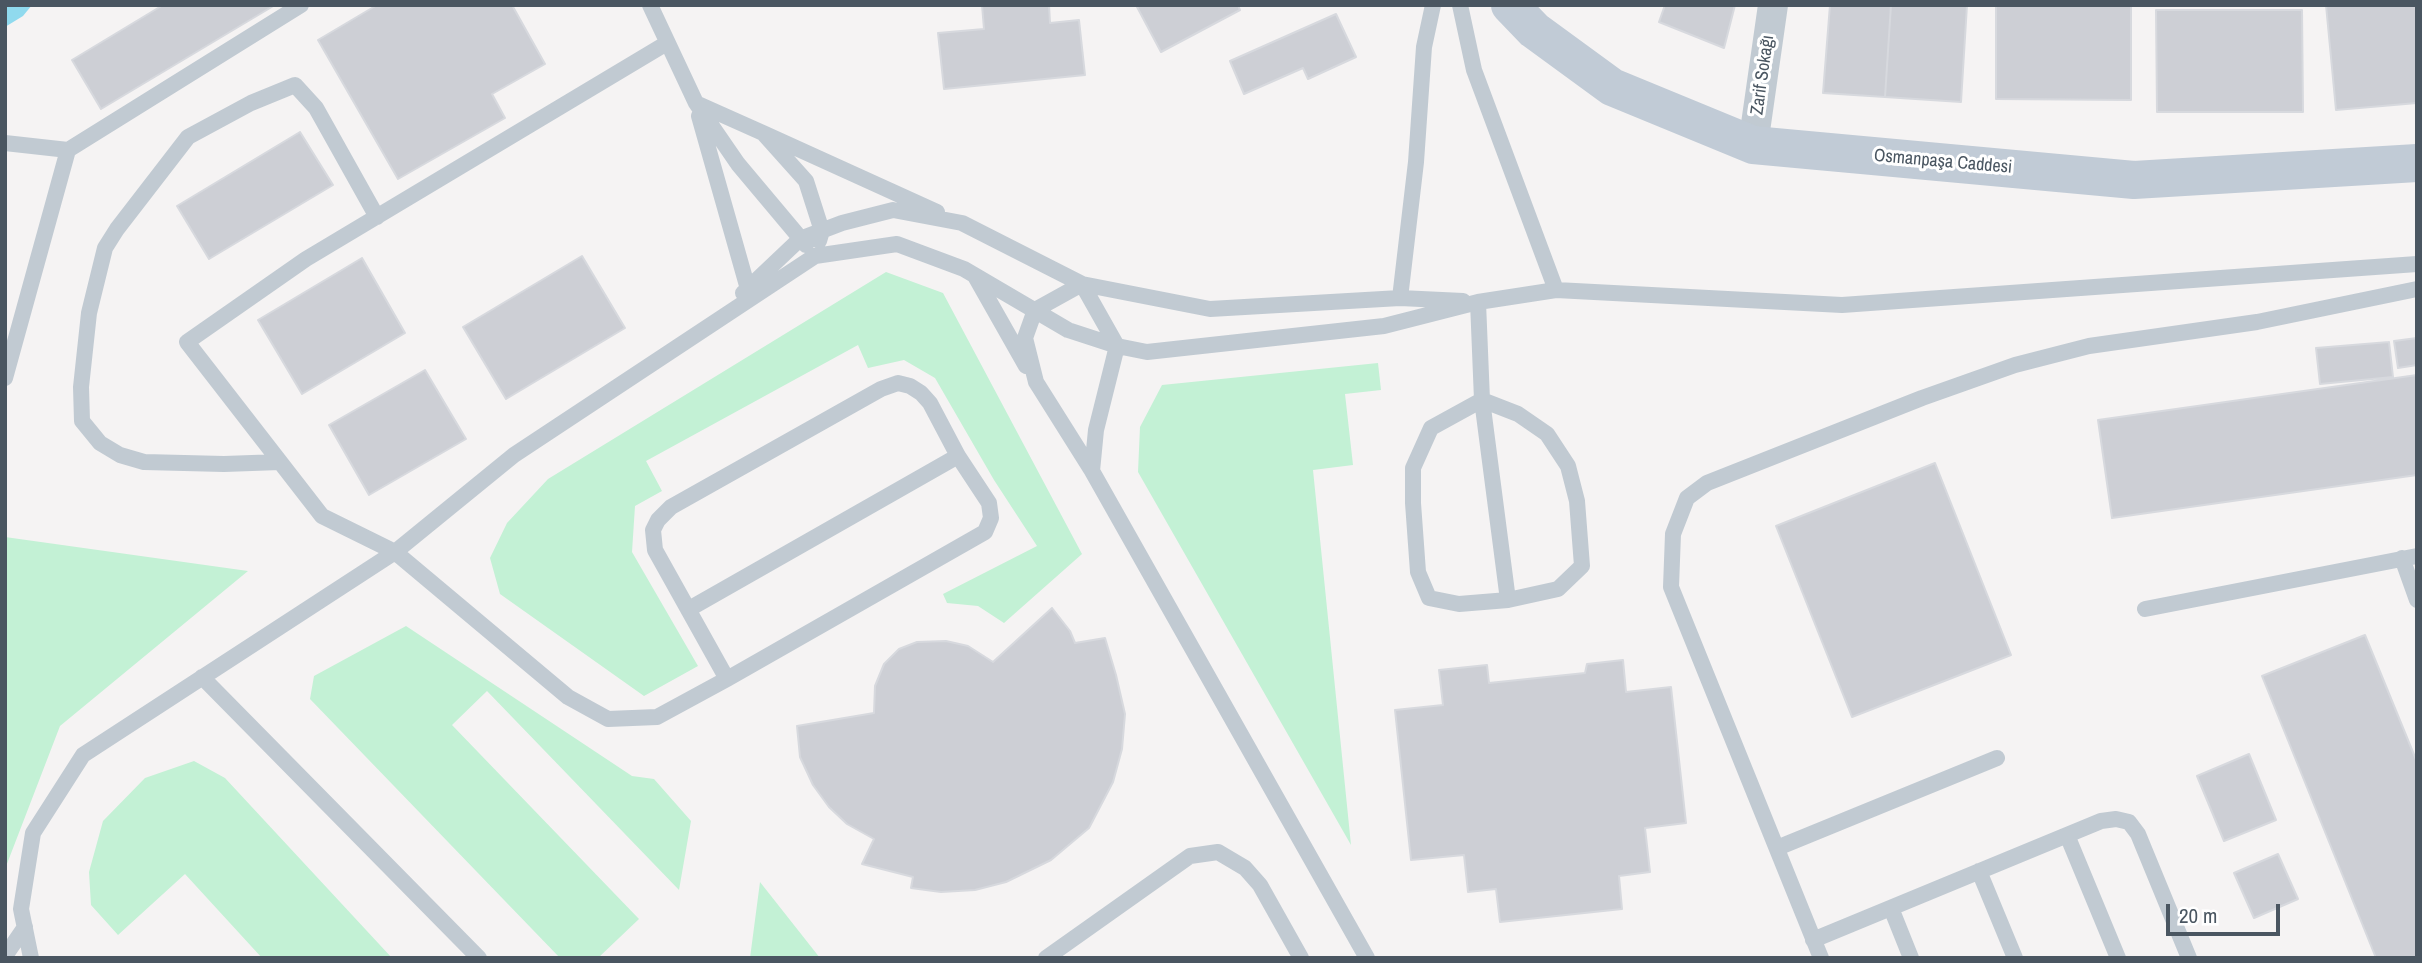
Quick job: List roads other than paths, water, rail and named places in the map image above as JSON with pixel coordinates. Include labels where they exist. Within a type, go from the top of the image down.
[{"type":"main road","name":"Osmanpaşa Caddesi","points":[[1510,5],[1534,30],[1612,87],[1753,145],[2134,180],[2417,163]]},
{"type":"street","name":"Zarif Sokağı","points":[[1753,145],[1773,5]]},
{"type":"lane","points":[[5,143],[68,150],[301,5]]},
{"type":"lane","points":[[650,5],[696,103],[738,164],[815,256]]},
{"type":"lane","points":[[1400,298],[1416,162],[1423,47],[1433,5]]},
{"type":"lane","points":[[1460,5],[1474,70],[1556,290]]},
{"type":"lane","points":[[667,43],[306,259],[187,342],[322,516],[395,552],[568,696],[608,719],[657,717],[727,680],[985,532],[991,518],[989,503],[958,456],[930,403],[921,393],[898,383],[881,389],[671,507],[658,520],[653,530],[654,550],[727,680]]},
{"type":"lane","points":[[280,462],[144,462],[120,455],[100,443],[82,421],[80,387],[89,313],[105,248],[188,137],[251,103],[295,85],[316,108],[377,217]]},
{"type":"lane","points":[[696,103],[962,223],[1082,284],[1210,309],[1400,298],[1478,302]]},
{"type":"lane","points":[[696,103],[748,289]]},
{"type":"lane","points":[[763,133],[806,181],[822,231],[815,256]]},
{"type":"lane","points":[[5,378],[68,150]]},
{"type":"lane","points":[[691,338],[800,239],[893,210],[962,223]]},
{"type":"lane","points":[[31,958],[21,909],[33,833],[83,755],[395,552],[514,455],[815,256],[897,244],[973,274],[1068,330],[1147,352],[1384,326],[1478,302],[1556,290],[1842,305],[2417,264]]},
{"type":"lane","points":[[973,274],[1092,471],[1367,958]]},
{"type":"lane","points":[[1036,382],[1025,338],[1035,310],[1082,284]]},
{"type":"lane","points":[[1082,284],[1117,345],[1096,430],[1092,471]]},
{"type":"lane","points":[[1821,958],[1671,587],[1673,534],[1687,498],[1707,483],[1922,398],[2015,365],[2089,346],[2257,322],[2417,289]]},
{"type":"lane","points":[[1478,302],[1482,400],[1508,600]]},
{"type":"lane","points":[[1482,400],[1518,414],[1547,434],[1568,466],[1577,501],[1582,566],[1558,589],[1508,600],[1459,604],[1429,598],[1418,572],[1413,468],[1431,428],[1482,400]]},
{"type":"lane","points":[[689,609],[958,456]]},
{"type":"lane","points":[[2145,609],[2409,557],[2417,600]]},
{"type":"lane","points":[[202,677],[479,958]]},
{"type":"lane","points":[[1777,848],[1997,758]]},
{"type":"lane","points":[[1814,940],[2101,821],[2116,820],[2129,822],[2138,834],[2189,958]]},
{"type":"lane","points":[[2067,835],[2118,958]]},
{"type":"lane","points":[[1046,958],[1191,856],[1218,852],[1245,868],[1261,886],[1301,958]]},
{"type":"lane","points":[[1979,871],[2015,958]]},
{"type":"lane","points":[[1891,908],[1911,958]]},
{"type":"lane","points":[[5,956],[24,927]]},
{"type":"water","points":[[5,5],[32,5],[23,16],[5,27]]}]
